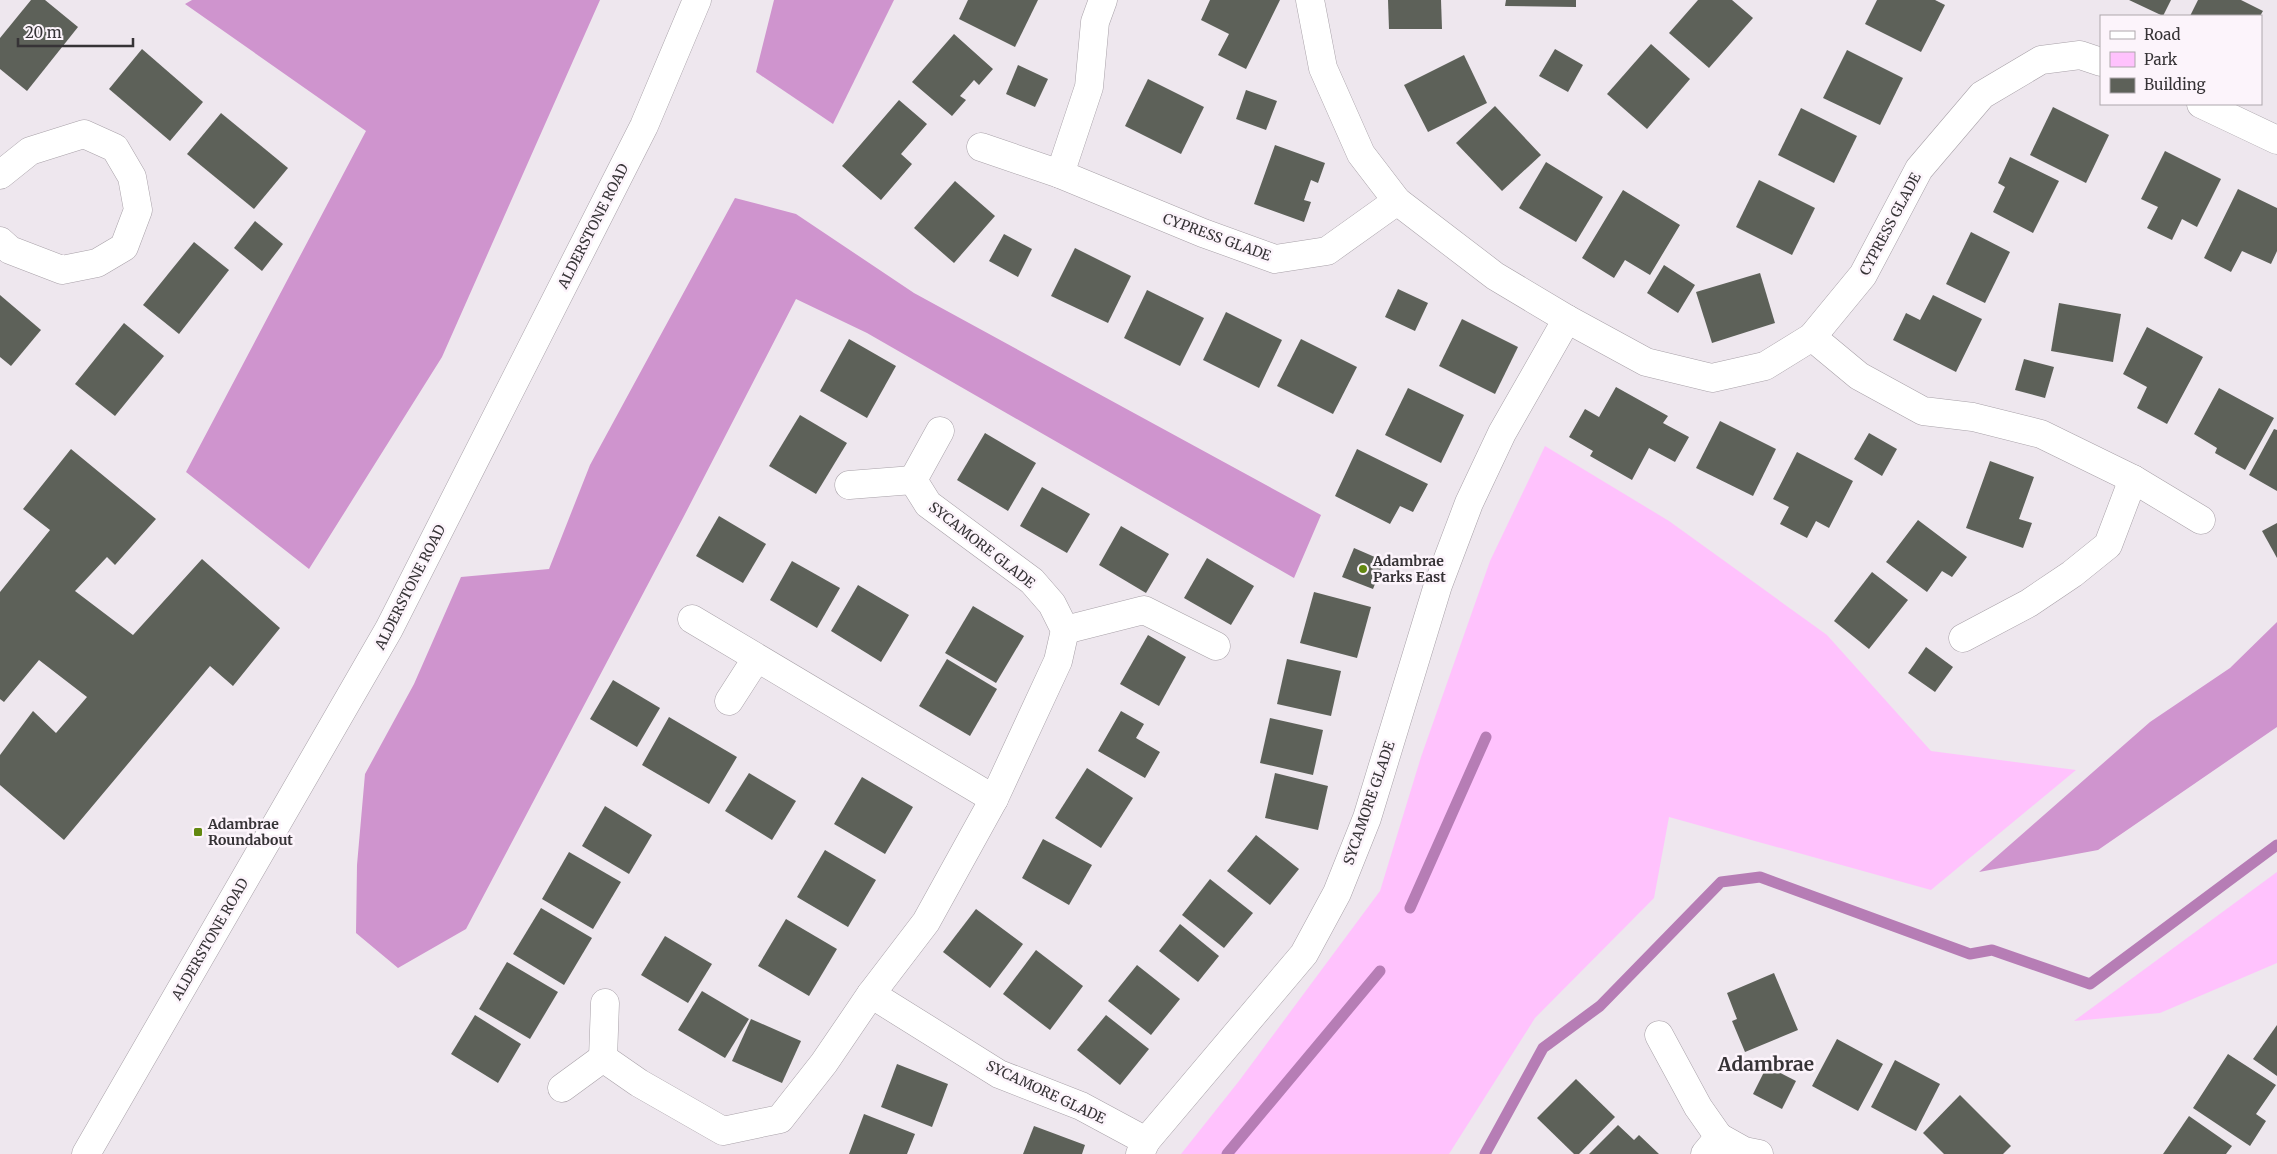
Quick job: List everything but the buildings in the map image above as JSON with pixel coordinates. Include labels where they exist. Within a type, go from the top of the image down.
[{"type":"street","name":"ALDERSTONE ROAD","points":[[86,1154],[389,629],[644,126],[697,0]]},
{"type":"street","points":[[1060,174],[1089,87],[1095,22],[1103,0]]},
{"type":"street","name":"CYPRESS GLADE","points":[[1310,0],[1323,68],[1361,154],[1397,201],[1495,276],[1567,319],[1646,362],[1712,378],[1766,366],[1812,337],[1863,276],[1919,170],[1982,95],[2041,60],[2080,55],[2100,62]]},
{"type":"street","points":[[2203,105],[2277,140]]},
{"type":"street","points":[[0,176],[30,152],[84,134],[114,148],[132,177],[138,210],[124,248],[98,263],[62,270],[10,250],[0,241]]},
{"type":"street","name":"CYPRESS GLADE","points":[[981,147],[1060,174],[1194,230],[1275,259],[1327,251],[1397,201]]},
{"type":"street","name":"SYCAMORE GLADE","points":[[871,994],[999,1074],[1081,1106],[1143,1147],[1304,954],[1337,893],[1367,818],[1438,585],[1469,503],[1498,442],[1567,319]]},
{"type":"street","points":[[1812,337],[1858,376],[1923,411],[1973,417],[2041,434],[2133,479],[2201,520]]},
{"type":"street","points":[[849,485],[913,480],[940,432]]},
{"type":"street","points":[[1963,638],[2029,604],[2072,574],[2108,545],[2133,479]]},
{"type":"street","name":"SYCAMORE GLADE","points":[[913,480],[928,504],[1032,580],[1052,604],[1065,630]]},
{"type":"street","points":[[603,1058],[639,1083],[723,1131],[780,1119],[824,1063],[871,994],[926,922],[994,799],[1058,662],[1065,630],[1144,610],[1216,646]]},
{"type":"street","points":[[692,619],[994,799]]},
{"type":"street","points":[[730,701],[756,658]]},
{"type":"street","points":[[603,1058],[605,1003]]},
{"type":"street","points":[[1658,1035],[1698,1107],[1712,1145],[1759,1154]]},
{"type":"street","points":[[562,1088],[603,1058]]},
{"type":"green space","points":[[1545,446],[1669,521],[1827,635],[1931,751],[2076,770],[1931,890],[1669,817],[1654,898],[1535,1018],[1449,1154],[1181,1154],[1239,1081],[1380,891],[1421,757],[1490,561]]},
{"type":"green space","points":[[2277,872],[2277,963],[2160,1013],[2074,1021]]},
{"type":"shaded area","points":[[192,0],[600,0],[442,357],[309,569],[186,472],[366,131],[185,4]]},
{"type":"shaded area","points":[[774,0],[894,0],[833,124],[756,72]]},
{"type":"shaded area","points":[[735,198],[796,214],[914,293],[1321,515],[1294,578],[867,333],[796,299],[466,929],[398,968],[356,933],[357,865],[365,774],[414,684],[461,577],[549,569],[590,465]]},
{"type":"shaded area","points":[[2277,622],[2277,727],[2098,850],[1979,872],[2150,722],[2230,668]]},
{"type":"waterway","points":[[1410,908],[1486,737]]},
{"type":"waterway","points":[[1485,1154],[1543,1048],[1600,1006],[1721,882],[1760,877],[1970,954],[1992,950],[2090,984],[2277,845]]},
{"type":"waterway","points":[[1227,1154],[1380,971]]},
{"type":"place","name":"Adambrae Parks East","points":[[1363,569]]},
{"type":"place","name":"Adambrae Roundabout","points":[[198,832]]},
{"type":"district","name":"Adambrae","points":[[1766,1064]]}]
